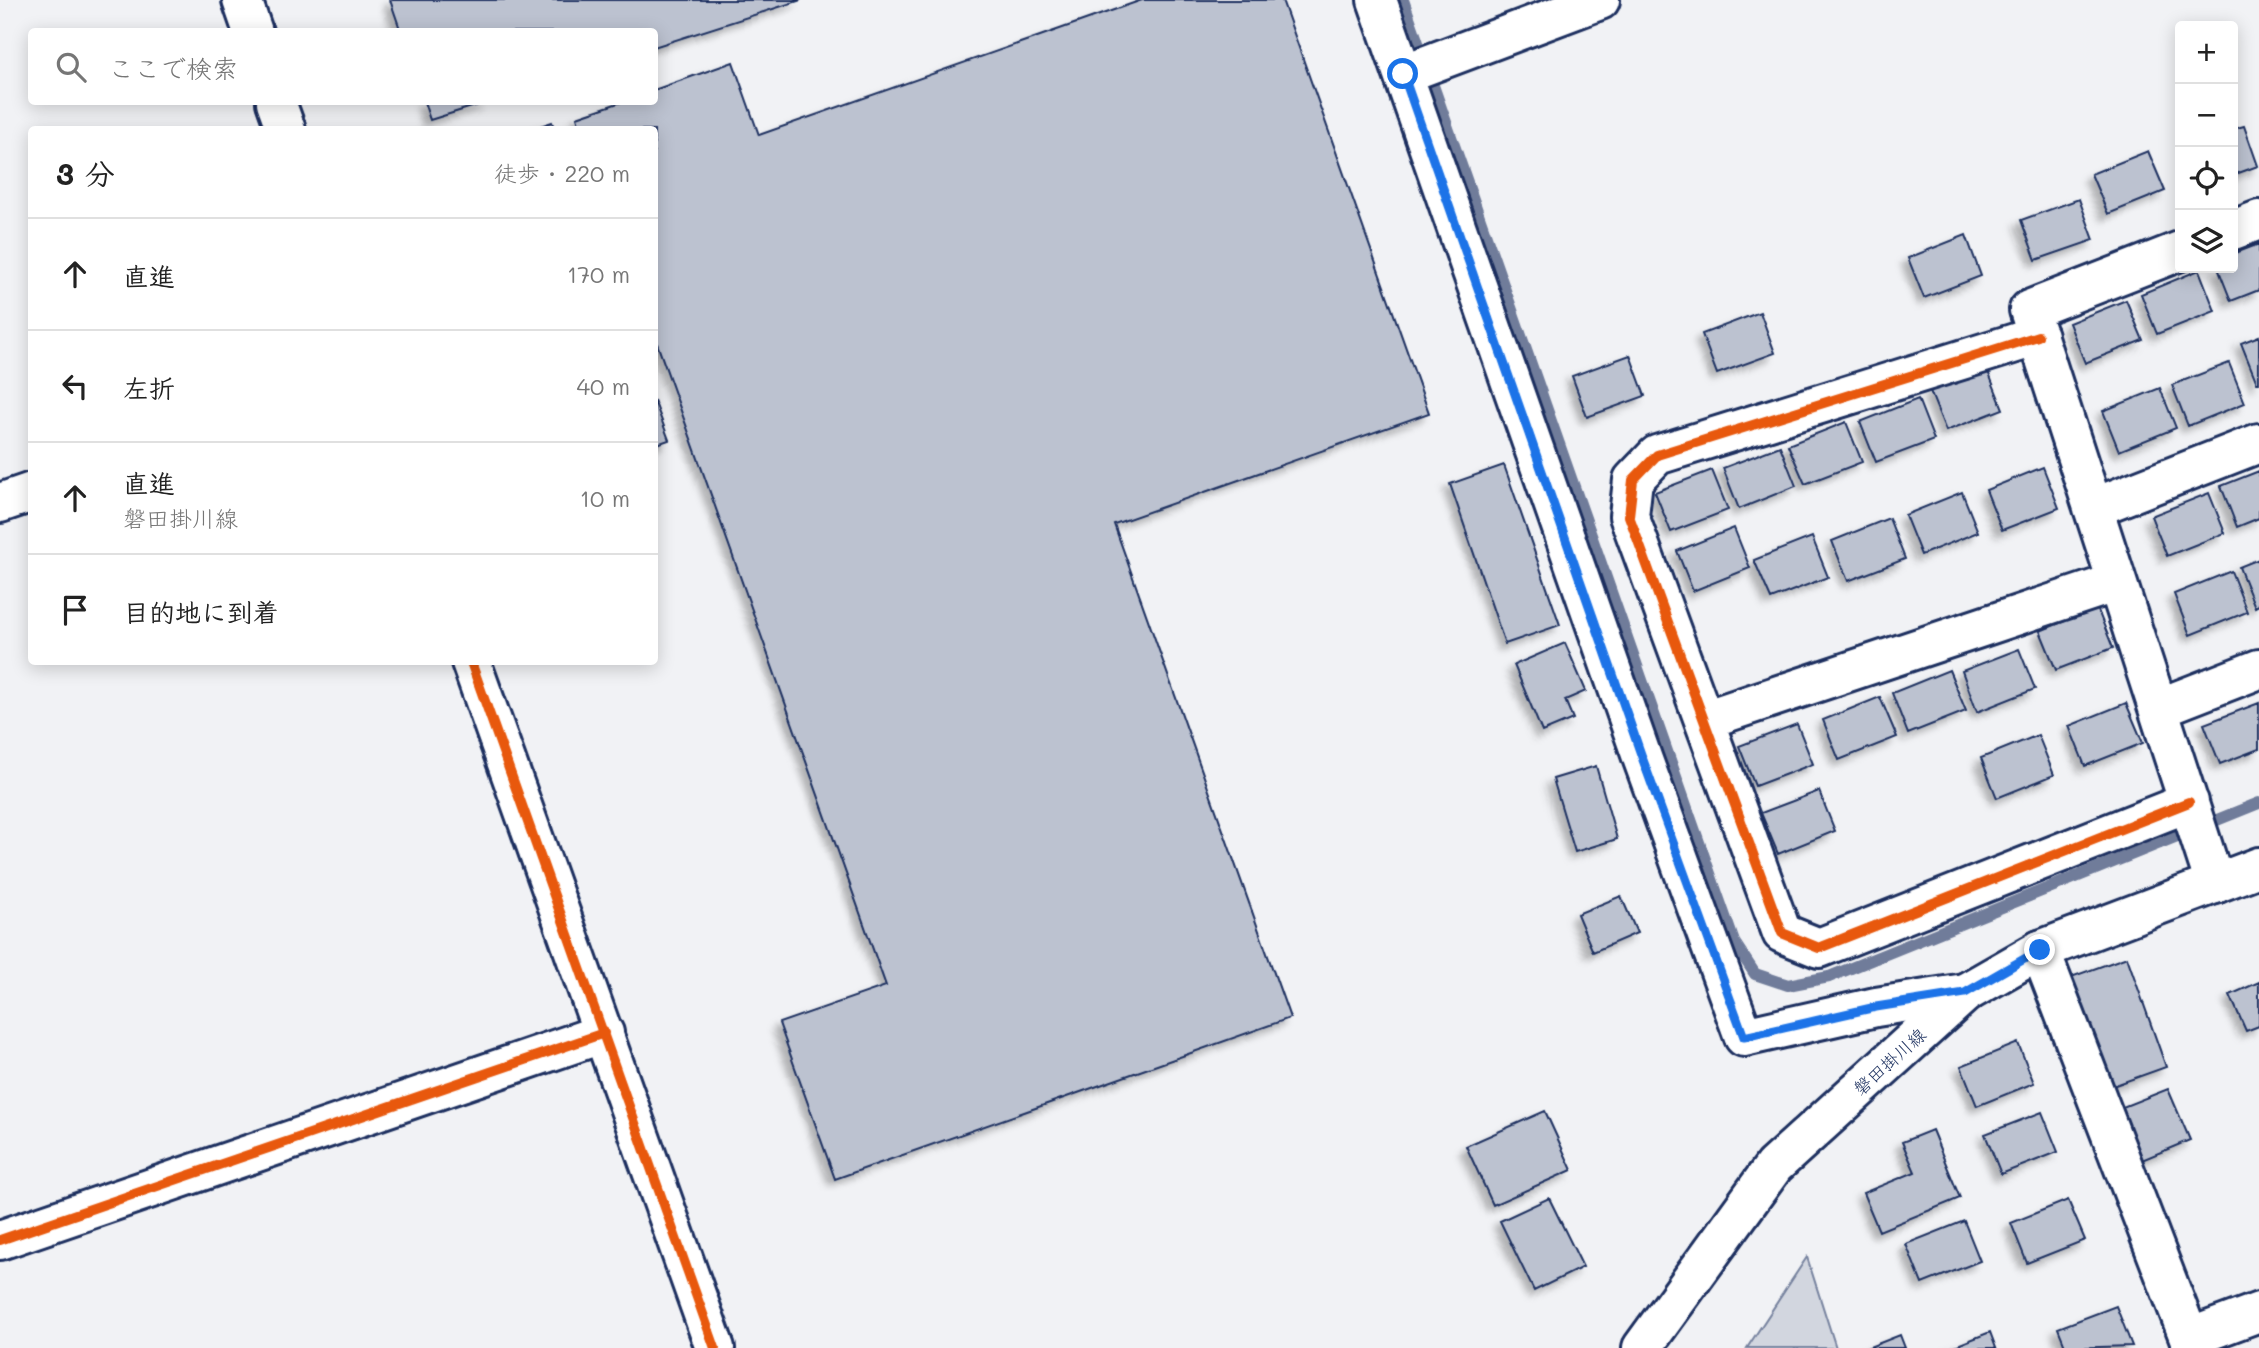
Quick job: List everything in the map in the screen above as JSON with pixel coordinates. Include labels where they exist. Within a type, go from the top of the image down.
[{"type":"street","points":[[242,0],[252,28]]},
{"type":"street","points":[[1377,0],[1643,760],[1744,1037],[1876,1007],[1965,993]]},
{"type":"street","points":[[1403,74],[1600,0]]},
{"type":"street","points":[[277,105],[285,126]]},
{"type":"street","points":[[2238,228],[2259,220]]},
{"type":"street","points":[[2175,253],[2029,310],[2215,884]]},
{"type":"street","points":[[2038,336],[1657,455],[1633,480],[1629,516],[1782,933],[1819,948],[2189,802]]},
{"type":"street","points":[[2093,508],[2259,443]]},
{"type":"street","points":[[0,503],[28,493]]},
{"type":"street","points":[[1704,720],[2118,582]]},
{"type":"street","points":[[472,665],[715,1348]]},
{"type":"street","points":[[2159,708],[2259,669]]},
{"type":"street","name":"磐田掛川線","points":[[1642,1348],[1774,1166],[1965,993],[2040,950],[2259,867]]},
{"type":"street","points":[[2040,950],[2191,1343],[2259,1312]]},
{"type":"street","points":[[0,1240],[604,1033]]},
{"type":"shaded area","points":[[1807,1257],[1836,1348],[1747,1348]]},
{"type":"building","points":[[390,0],[801,0],[658,46],[658,28],[400,28]]},
{"type":"building","points":[[1142,0],[1282,0],[1429,413],[1114,524],[1290,1018],[835,1179],[779,1023],[886,986],[658,346],[658,126],[580,126],[577,117],[612,105],[658,105],[658,89],[733,62],[759,135]]},
{"type":"building","points":[[425,105],[478,105],[430,120]]},
{"type":"building","points":[[2244,126],[2258,166],[2238,173],[2238,147],[2238,128]]},
{"type":"building","points":[[2148,151],[2165,191],[2108,214],[2091,174]]},
{"type":"building","points":[[2079,199],[2094,240],[2036,260],[2021,220]]},
{"type":"building","points":[[1966,235],[1981,276],[1924,298],[1908,258]]},
{"type":"building","points":[[2259,244],[2259,290],[2231,301],[2220,273],[2238,273],[2238,252]]},
{"type":"building","points":[[2192,273],[2200,273],[2215,311],[2157,334],[2141,294]]},
{"type":"building","points":[[2126,300],[2143,340],[2085,363],[2069,323]]},
{"type":"building","points":[[1760,312],[1775,353],[1717,374],[1702,334]]},
{"type":"building","points":[[2259,336],[2259,383],[2257,383],[2241,343]]},
{"type":"building","points":[[1630,355],[1645,396],[1587,417],[1572,376]]},
{"type":"building","points":[[2229,363],[2245,403],[2188,426],[2172,385]]},
{"type":"building","points":[[1987,369],[2003,409],[1946,431],[1930,391]]},
{"type":"building","points":[[2160,388],[2176,428],[2119,451],[2103,411]]},
{"type":"building","points":[[1918,399],[1934,440],[1876,462],[1860,422]]},
{"type":"building","points":[[658,411],[669,440],[658,444]]},
{"type":"building","points":[[1846,422],[1862,462],[1805,484],[1788,445]]},
{"type":"building","points":[[1780,446],[1796,486],[1739,509],[1723,468]]},
{"type":"building","points":[[1504,465],[1560,625],[1505,644],[1450,484]]},
{"type":"building","points":[[2043,467],[2059,508],[2002,530],[1986,490]]},
{"type":"building","points":[[1712,470],[1728,510],[1671,532],[1655,492]]},
{"type":"building","points":[[2259,471],[2259,518],[2237,527],[2221,486]]},
{"type":"building","points":[[1962,492],[1978,532],[1921,555],[1905,515]]},
{"type":"building","points":[[2209,493],[2225,533],[2167,556],[2151,516]]},
{"type":"building","points":[[1889,518],[1905,559],[1848,581],[1832,541]]},
{"type":"building","points":[[1734,528],[1750,568],[1693,591],[1677,551]]},
{"type":"building","points":[[1812,537],[1828,577],[1771,599],[1754,560]]},
{"type":"building","points":[[2259,559],[2259,605],[2255,607],[2239,567]]},
{"type":"building","points":[[2231,571],[2247,612],[2190,635],[2174,594]]},
{"type":"building","points":[[2097,608],[2113,648],[2056,670],[2040,631]]},
{"type":"building","points":[[1565,643],[1586,691],[1565,700],[1573,719],[1542,732],[1514,665]]},
{"type":"building","points":[[2019,649],[2035,689],[1977,712],[1962,671]]},
{"type":"building","points":[[1949,670],[1966,711],[1908,734],[1892,693]]},
{"type":"building","points":[[1880,697],[1897,737],[1839,760],[1823,720]]},
{"type":"building","points":[[2126,703],[2143,743],[2085,766],[2069,726]]},
{"type":"building","points":[[2259,703],[2259,749],[2220,764],[2204,724]]},
{"type":"building","points":[[1797,724],[1813,764],[1755,786],[1739,746]]},
{"type":"building","points":[[2038,735],[2054,775],[1997,798],[1981,758]]},
{"type":"building","points":[[1596,766],[1617,839],[1575,852],[1553,779]]},
{"type":"building","points":[[1819,791],[1835,831],[1778,854],[1761,813]]},
{"type":"building","points":[[1621,896],[1637,933],[1593,952],[1577,914]]},
{"type":"building","points":[[2127,957],[2166,1067],[2110,1087],[2071,977]]},
{"type":"building","points":[[2259,982],[2259,1026],[2246,1031],[2230,995]]},
{"type":"building","points":[[2018,1043],[2034,1083],[1977,1106],[1961,1066]]},
{"type":"building","points":[[2168,1089],[2190,1140],[2142,1160],[2120,1108]]},
{"type":"building","points":[[1545,1111],[1572,1170],[1493,1205],[1466,1146]]},
{"type":"building","points":[[2042,1112],[2058,1152],[2001,1174],[1985,1134]]},
{"type":"building","points":[[1932,1130],[1960,1198],[1879,1231],[1863,1193],[1915,1172],[1902,1142]]},
{"type":"building","points":[[1549,1198],[1583,1267],[1534,1291],[1500,1221]]},
{"type":"building","points":[[2068,1200],[2085,1240],[2027,1263],[2011,1223]]},
{"type":"building","points":[[1964,1221],[1980,1261],[1922,1284],[1906,1244]]},
{"type":"building","points":[[2116,1306],[2132,1346],[2066,1348],[2058,1328]]},
{"type":"building","points":[[1990,1332],[1996,1348],[1950,1348]]},
{"type":"building","points":[[1900,1335],[1905,1348],[1867,1348]]},
{"type":"waterway","points":[[1403,0],[1734,942],[1755,974],[1788,985],[1829,977],[2259,803]]},
{"type":"cycle path","points":[[2038,336],[1657,455],[1633,480],[1629,516],[1782,933],[1819,948],[2189,802]]},
{"type":"cycle path","points":[[472,665],[715,1348]]},
{"type":"cycle path","points":[[0,1240],[604,1033]]},
{"type":"route","points":[[1403,74],[1643,760],[1744,1037],[1876,1007],[1965,993],[2040,950]]}]
